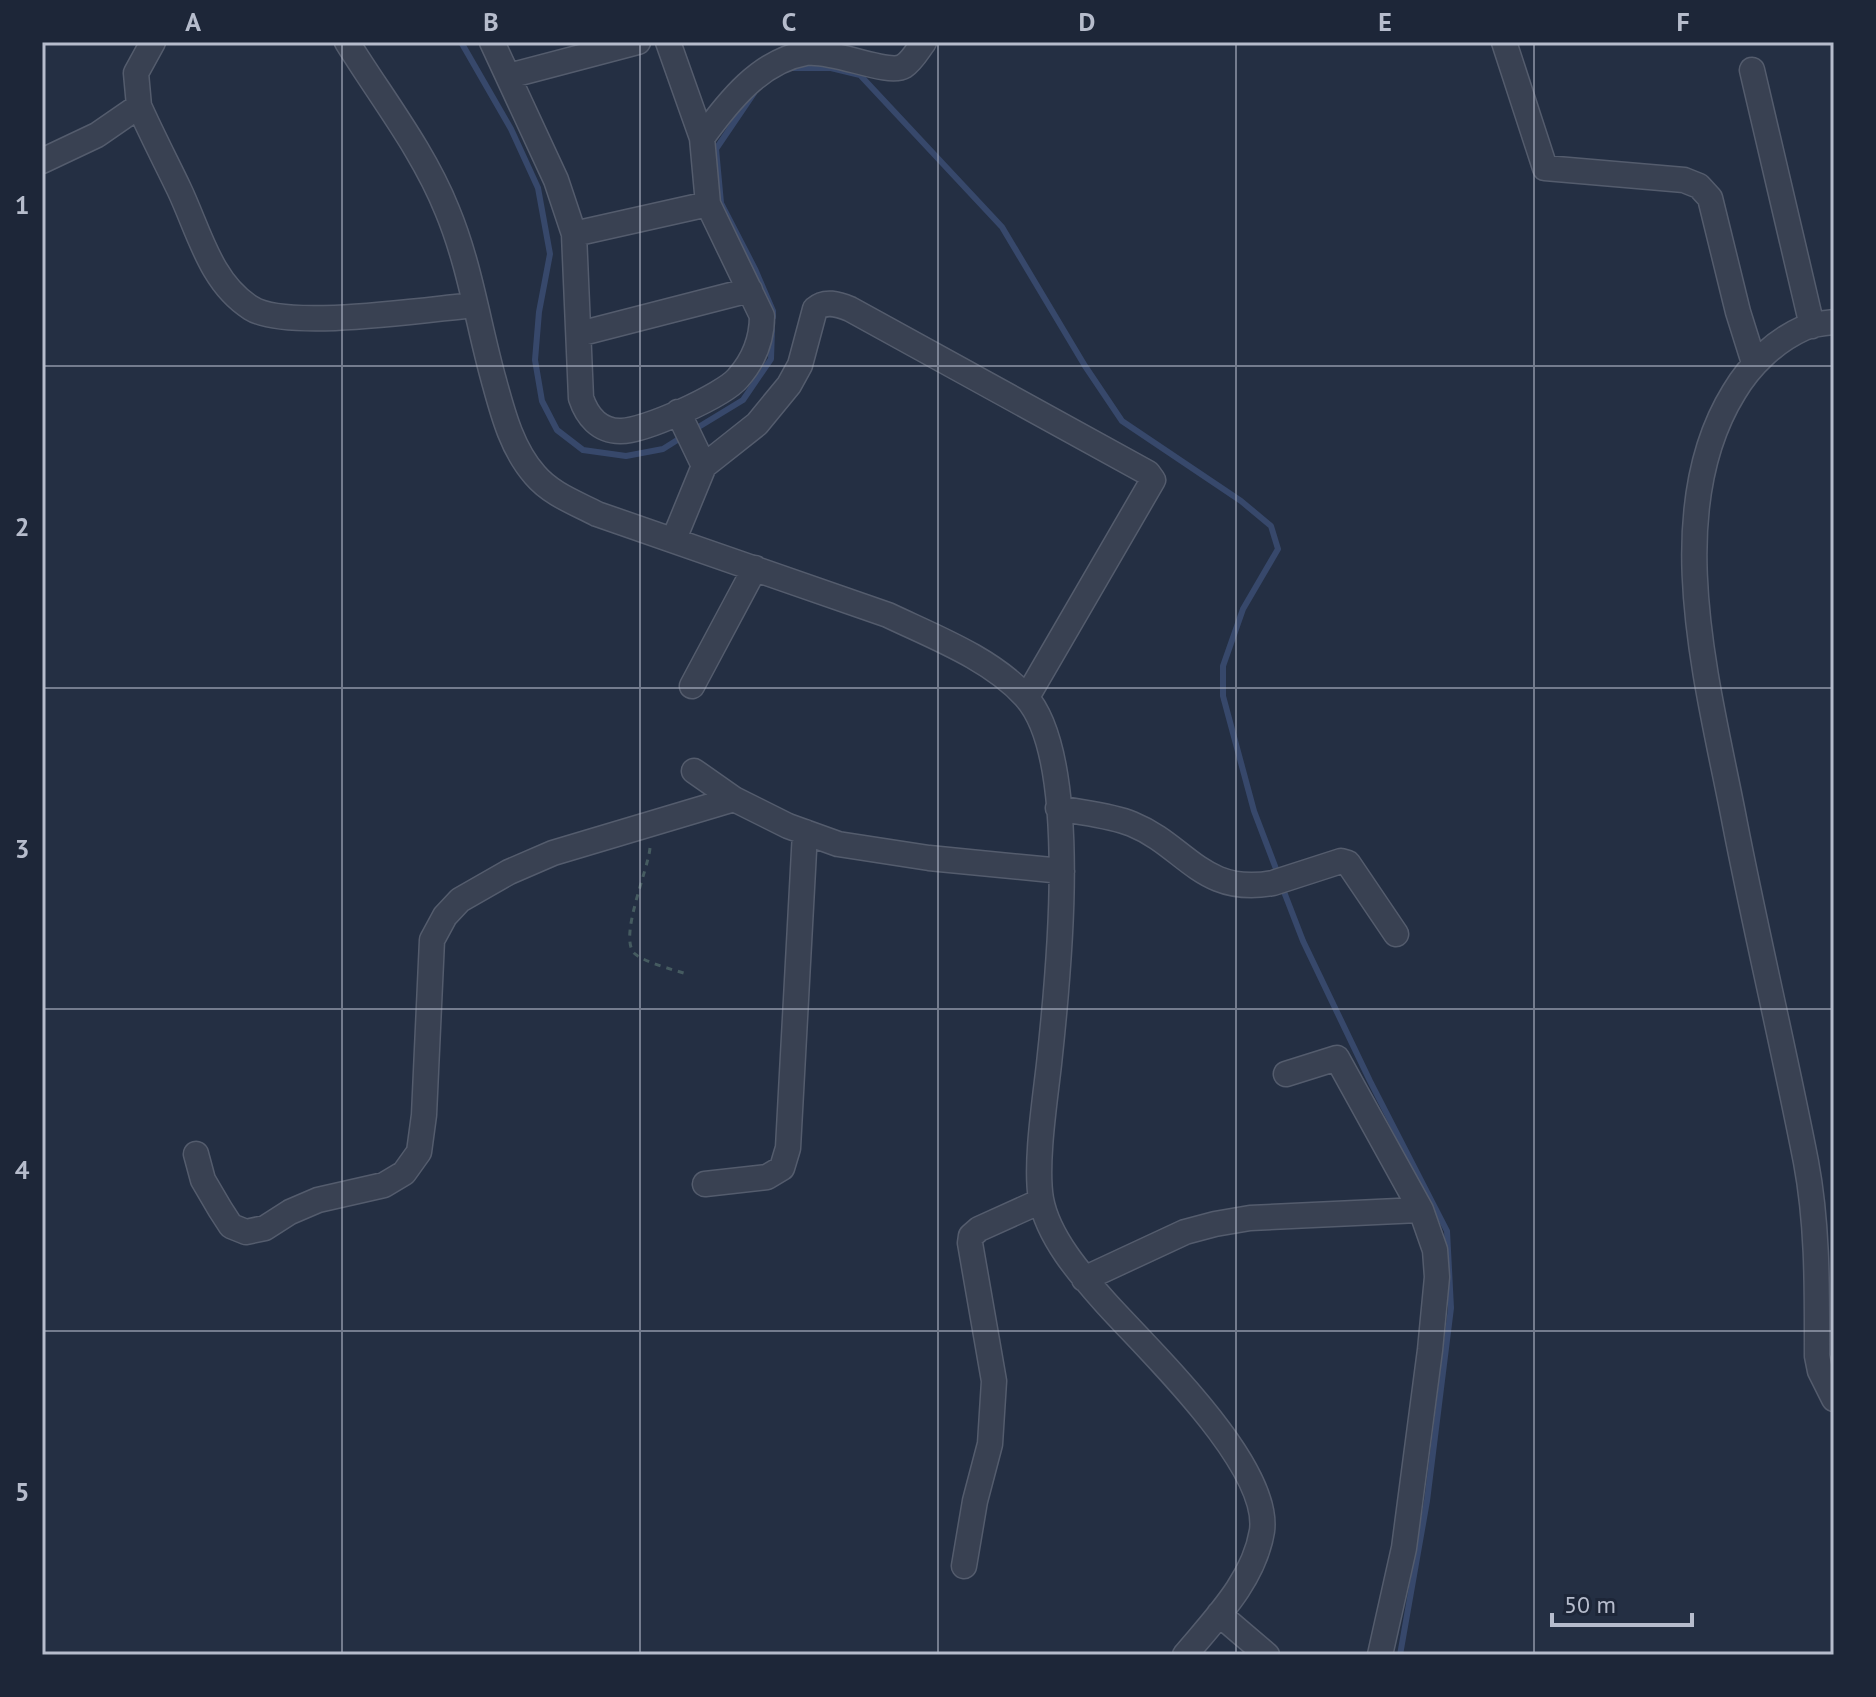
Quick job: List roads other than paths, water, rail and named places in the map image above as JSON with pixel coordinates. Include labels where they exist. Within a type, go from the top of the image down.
[{"type":"street","points":[[347,42],[437,187],[456,232],[510,433],[523,460],[537,478],[563,497],[597,514],[899,620],[985,665],[1027,697],[1039,716],[1048,737],[1058,808],[1062,871],[1060,944],[1043,1129],[1041,1201],[1050,1224],[1084,1279],[1209,1418],[1244,1465],[1254,1489],[1262,1529],[1244,1580],[1185,1655]]},
{"type":"street","points":[[492,42],[556,180],[574,234],[581,398],[593,421],[602,427],[621,431],[678,412],[724,392],[738,378],[759,344],[762,316],[708,204],[702,138],[668,42]]},
{"type":"street","points":[[509,76],[638,42]]},
{"type":"street","points":[[702,138],[737,94],[781,61],[807,53],[829,53],[896,69],[907,64],[924,42]]},
{"type":"street","points":[[1504,42],[1545,168],[1684,180],[1699,186],[1710,198],[1754,363]]},
{"type":"street","points":[[143,46],[136,73],[139,106],[213,265],[225,286],[252,310],[288,319],[324,319],[475,305]]},
{"type":"street","points":[[1752,70],[1823,324],[1803,328],[1754,363],[1717,421],[1698,497],[1695,524],[1697,615],[1746,881],[1809,1178],[1816,1244],[1817,1356],[1820,1371],[1834,1399]]},
{"type":"street","points":[[42,161],[97,135],[139,106]]},
{"type":"street","points":[[574,234],[708,204]]},
{"type":"street","points":[[579,334],[750,290]]},
{"type":"street","points":[[674,539],[702,463],[757,424],[789,385],[800,365],[815,309],[820,304],[829,303],[850,309],[1148,473],[1153,480],[1027,697]]},
{"type":"street","points":[[678,412],[702,463]]},
{"type":"street","points":[[692,686],[755,568]]},
{"type":"street","points":[[694,771],[734,799],[838,844],[873,851],[1062,871]]},
{"type":"street","points":[[196,1154],[203,1180],[220,1209],[231,1226],[246,1232],[265,1228],[290,1212],[318,1200],[384,1185],[404,1173],[419,1152],[424,1115],[432,940],[445,916],[460,900],[509,872],[553,853],[734,799]]},
{"type":"street","points":[[1058,808],[1131,823],[1157,837],[1209,876],[1233,882],[1273,883],[1332,862],[1348,863],[1396,934]]},
{"type":"street","points":[[705,1184],[767,1177],[782,1168],[788,1148],[805,832]]},
{"type":"street","points":[[1286,1074],[1337,1058],[1419,1210],[1435,1250],[1437,1277],[1431,1336],[1404,1548],[1380,1655]]},
{"type":"street","points":[[964,1566],[975,1501],[990,1444],[994,1381],[971,1236],[979,1229],[1041,1201]]},
{"type":"street","points":[[1084,1279],[1185,1232],[1215,1224],[1250,1218],[1419,1210]]},
{"type":"street","points":[[1219,1614],[1267,1655]]},
{"type":"waterway","points":[[461,42],[511,129],[538,188],[550,254],[539,312],[535,360],[542,401],[557,430],[583,450],[626,456],[663,449],[682,437]]},
{"type":"waterway","points":[[793,68],[831,68],[860,75],[1002,227],[1085,366],[1122,421],[1241,501],[1271,526],[1278,549],[1243,609],[1223,666],[1223,696],[1254,811],[1278,874]]},
{"type":"waterway","points":[[754,93],[716,149],[721,203],[755,269],[773,317]]},
{"type":"waterway","points":[[692,431],[743,400],[771,359],[772,329]]},
{"type":"waterway","points":[[1281,884],[1303,941],[1447,1231],[1451,1308],[1427,1501],[1400,1655]]}]
